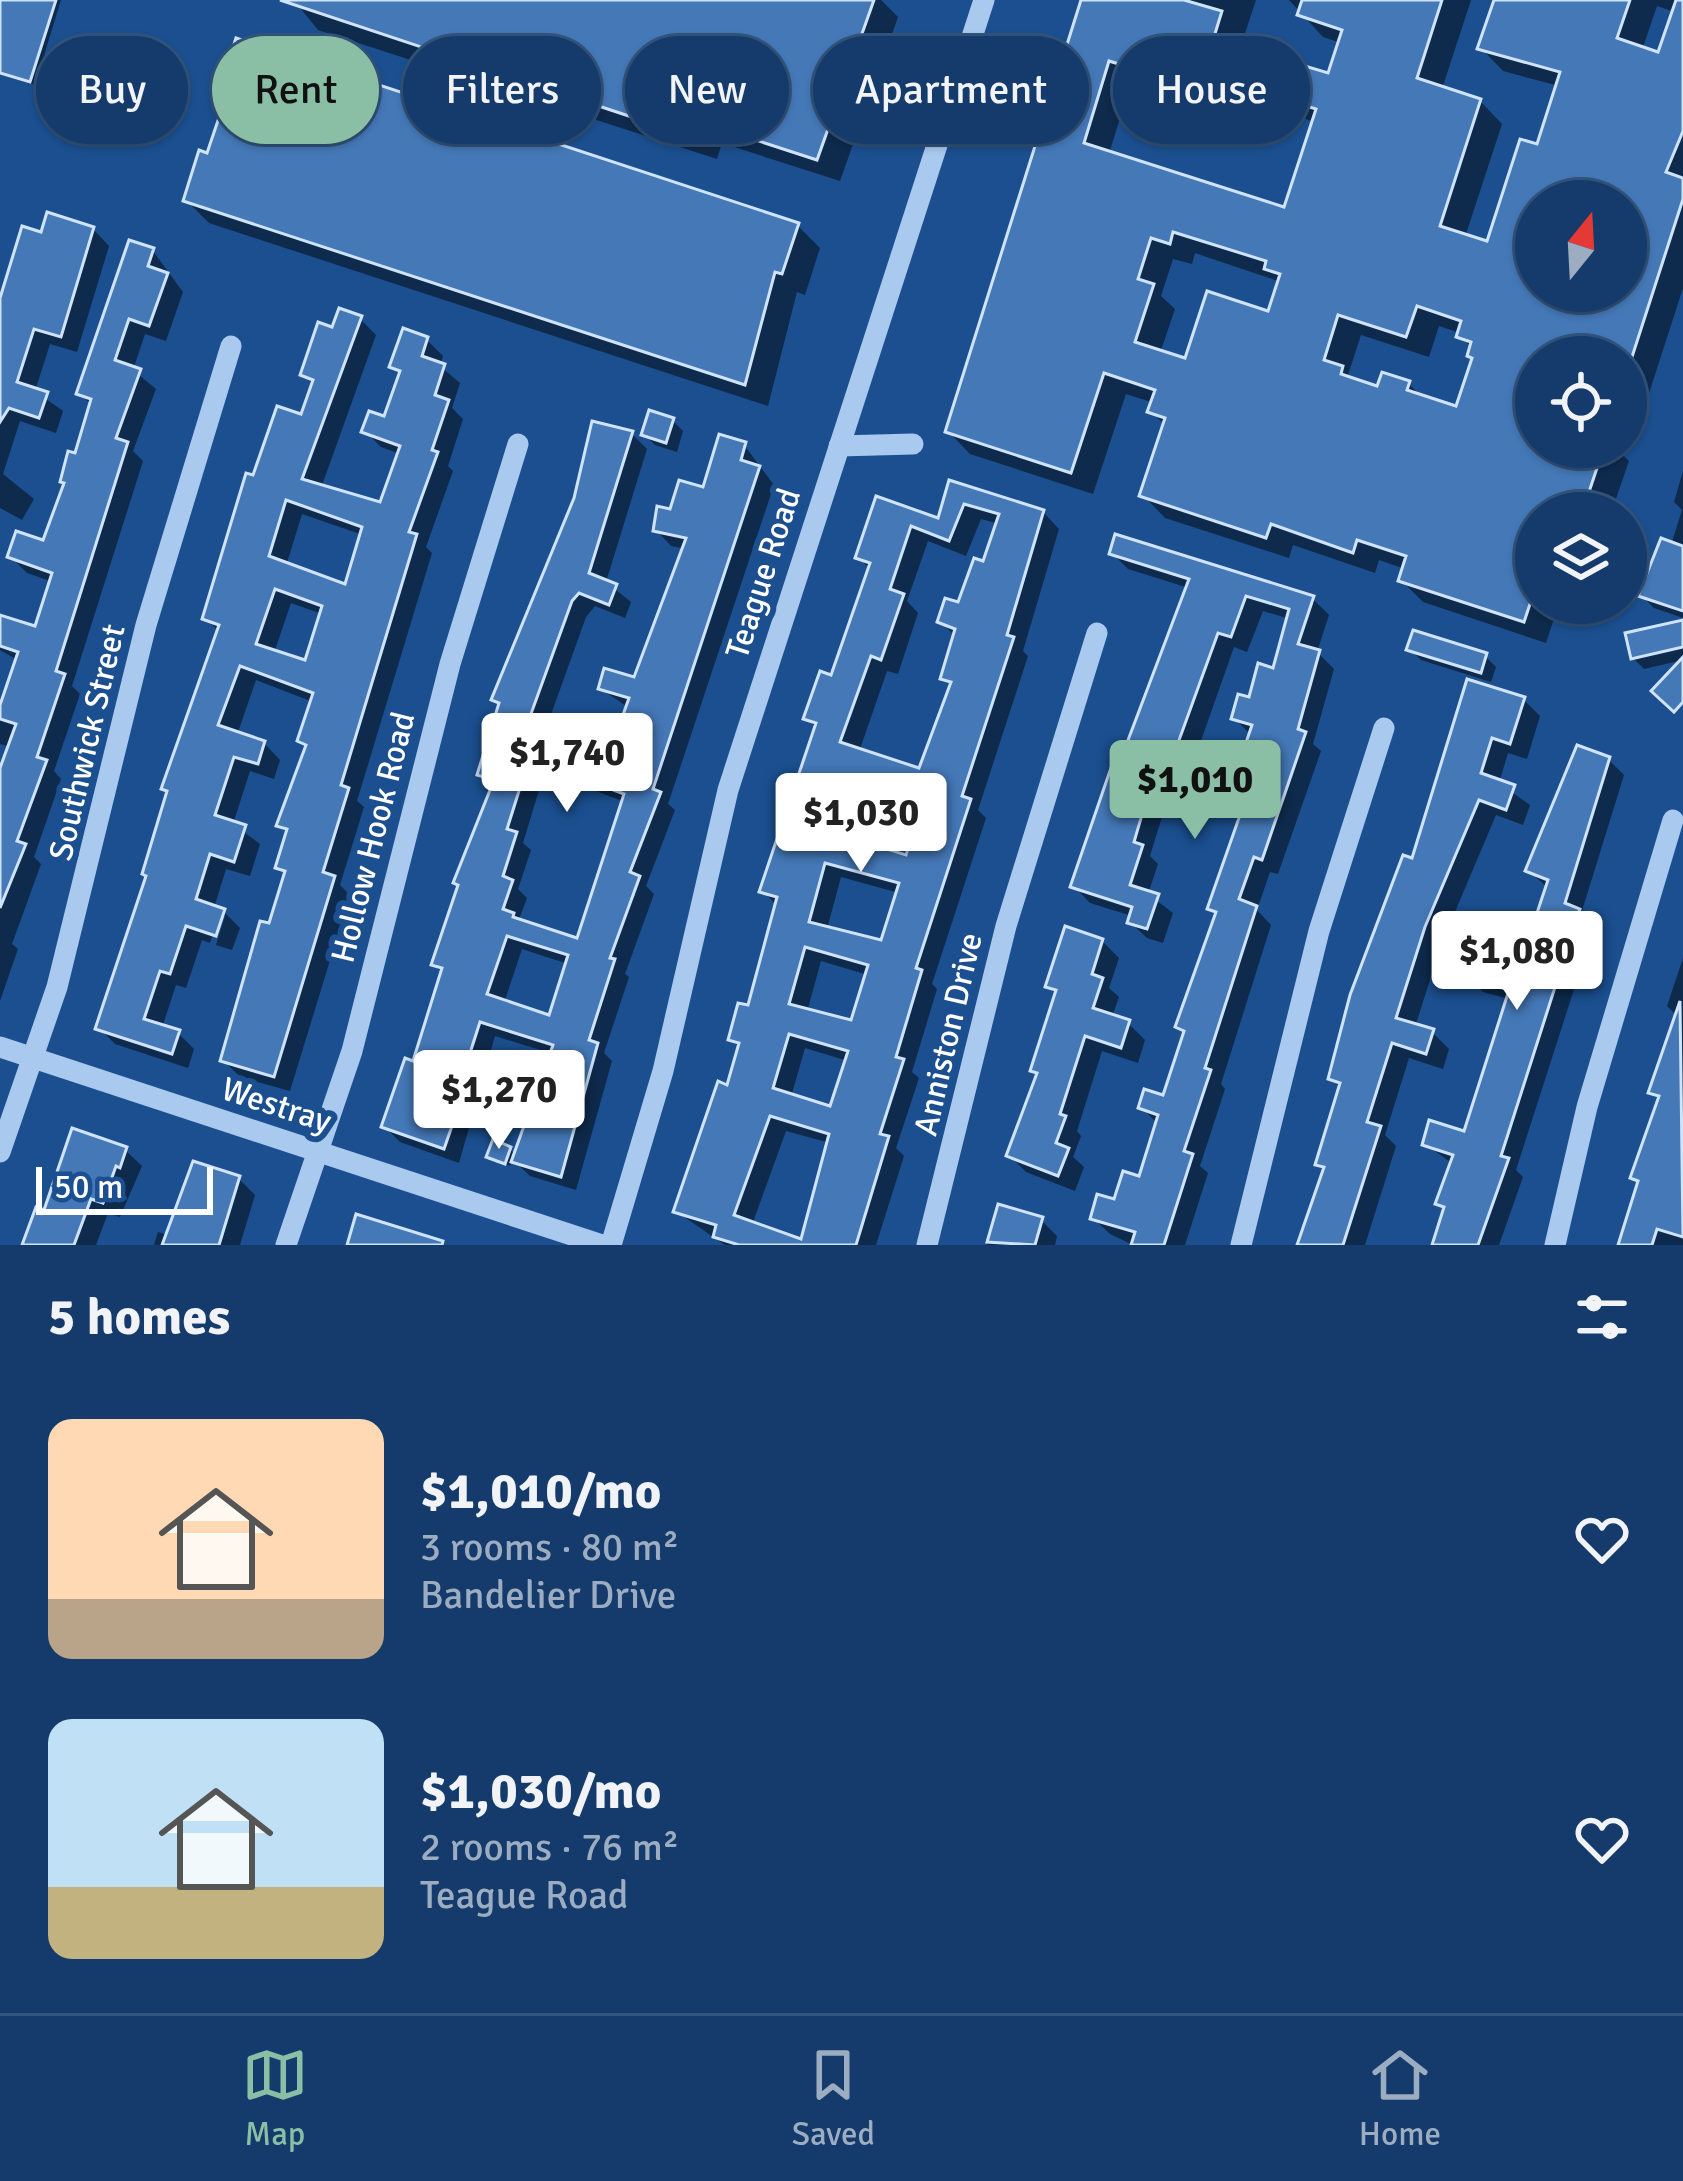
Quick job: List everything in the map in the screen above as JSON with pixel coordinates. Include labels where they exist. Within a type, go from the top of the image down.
[{"type":"street","name":"Teague Road","points":[[611,1245],[664,1071],[728,790],[984,0]]},
{"type":"street","name":"Southwick Street","points":[[0,1152],[35,1058],[83,896],[146,625],[231,346]]},
{"type":"street","name":"Hollow Hook Road","points":[[286,1245],[321,1153],[379,955],[450,664],[518,444]]},
{"type":"street","points":[[839,446],[913,444]]},
{"type":"street","name":"Anniston Drive","points":[[927,1245],[1006,926],[1097,633]]},
{"type":"street","points":[[1241,1245],[1319,931],[1384,728]]},
{"type":"street","points":[[1555,1245],[1587,1107],[1673,820]]},
{"type":"street","name":"Westray","points":[[0,1047],[602,1245]]},
{"type":"building","points":[[0,0],[56,0],[45,36],[36,36],[30,82],[0,73]]},
{"type":"building","points":[[280,0],[874,0],[861,36],[813,36],[813,144],[823,144],[817,160],[768,144],[789,144],[789,36],[625,36],[625,115],[601,107],[601,36],[403,36],[403,41]]},
{"type":"building","points":[[1081,0],[1184,0],[1222,11],[1214,36],[1113,36],[1113,62],[1109,61],[1089,127],[1089,36],[1070,36]]},
{"type":"building","points":[[1302,0],[1442,0],[1417,78],[1481,99],[1440,226],[1487,241],[1520,139],[1537,144],[1560,72],[1477,49],[1494,0],[1630,0],[1617,38],[1658,52],[1676,0],[1683,0],[1683,131],[1666,172],[1683,178],[1683,199],[1647,311],[1647,180],[1515,180],[1515,312],[1647,312],[1639,336],[1515,336],[1515,468],[1597,468],[1589,492],[1515,492],[1515,619],[1398,581],[1406,556],[1357,540],[1353,553],[1271,524],[1266,538],[1139,496],[1165,418],[1147,412],[1155,390],[1104,373],[1071,473],[945,432],[1036,144],[1087,144],[1284,207],[1305,144],[1310,144],[1316,109],[1310,107],[1310,68],[1328,73],[1342,30],[1297,15]],"holes":[[[1173,232],[1266,261],[1264,269],[1280,274],[1268,311],[1207,291],[1185,358],[1135,342],[1154,284],[1138,279],[1151,238],[1170,244]],[[1417,306],[1461,321],[1456,337],[1471,342],[1467,356],[1472,358],[1456,406],[1407,390],[1410,381],[1382,372],[1377,386],[1341,374],[1343,366],[1324,360],[1338,315],[1406,337]]]},
{"type":"building","points":[[379,85],[403,93],[403,144],[559,144],[799,223],[782,274],[775,272],[745,385],[183,201],[199,150],[207,153],[212,138],[212,144],[379,144]]},
{"type":"building","points":[[47,212],[94,227],[61,337],[34,329],[17,382],[48,392],[39,418],[9,408],[0,422],[0,298],[22,226],[41,232]]},
{"type":"building","points":[[129,240],[154,248],[148,266],[168,273],[149,326],[129,319],[115,360],[141,369],[116,438],[128,442],[56,671],[65,674],[37,757],[47,760],[17,841],[26,844],[0,908],[0,768],[16,724],[0,719],[0,705],[18,652],[0,646],[0,615],[35,626],[52,573],[7,557],[16,531],[43,540],[64,483],[60,482],[68,451],[75,453],[91,399],[76,394]]},
{"type":"building","points":[[339,308],[362,316],[302,479],[380,502],[400,446],[361,432],[369,411],[384,416],[400,371],[389,367],[403,328],[428,337],[422,356],[445,364],[435,395],[449,400],[432,450],[438,452],[409,532],[417,534],[341,785],[349,788],[323,872],[335,876],[274,1077],[220,1061],[260,921],[269,923],[285,871],[275,868],[287,829],[276,826],[306,745],[297,741],[313,693],[240,666],[218,725],[265,741],[258,764],[234,757],[215,815],[246,825],[234,862],[210,854],[196,899],[225,909],[216,936],[186,926],[170,974],[160,971],[144,1019],[180,1030],[172,1054],[95,1029],[146,876],[142,874],[167,791],[161,789],[219,625],[202,619],[246,473],[253,475],[277,406],[301,414],[313,380],[300,375],[318,322],[332,327]],"holes":[[[286,500],[362,527],[345,584],[269,556]],[[275,589],[322,606],[305,660],[256,644]]]},
{"type":"building","points":[[649,410],[674,418],[666,443],[641,435]]},
{"type":"building","points":[[592,421],[633,431],[589,573],[617,584],[609,605],[579,593],[572,601],[524,733],[529,734],[518,770],[525,772],[507,829],[517,832],[503,876],[513,880],[503,909],[514,913],[513,917],[577,938],[624,794],[577,776],[585,752],[607,760],[629,698],[598,689],[604,668],[634,677],[686,538],[653,531],[657,506],[670,509],[679,480],[703,487],[719,434],[746,442],[741,460],[760,466],[653,789],[661,792],[630,872],[640,876],[610,958],[615,959],[589,1040],[598,1043],[561,1177],[511,1162],[553,1045],[480,1022],[462,1078],[468,1080],[444,1149],[381,1127],[405,1058],[413,1061],[442,968],[431,965],[458,885],[453,883],[494,780],[477,775],[499,703],[491,700],[574,498]],"holes":[[[507,936],[568,955],[549,1015],[487,994]]]},
{"type":"building","points":[[949,480],[1044,510],[1007,635],[1014,637],[962,796],[971,799],[916,968],[922,970],[896,1057],[904,1059],[880,1134],[889,1136],[856,1245],[739,1245],[713,1237],[716,1225],[673,1212],[718,1081],[727,1085],[739,1043],[728,1040],[738,1003],[748,1005],[777,897],[759,892],[816,723],[803,719],[820,671],[831,675],[870,563],[855,558],[876,496],[938,518]],"holes":[[[964,504],[999,514],[983,561],[974,558],[958,602],[945,598],[937,622],[955,629],[940,679],[951,682],[919,768],[840,742],[871,656],[881,660],[904,594],[890,589],[911,526],[949,541]],[[861,783],[924,799],[906,855],[844,836]],[[825,863],[899,883],[881,940],[809,922]],[[805,947],[868,965],[851,1020],[789,1004]],[[789,1034],[848,1051],[830,1106],[773,1088]],[[770,1116],[829,1134],[801,1239],[734,1215]]]},
{"type":"building","points":[[1115,534],[1314,596],[1298,644],[1320,650],[1298,729],[1306,732],[1262,860],[1254,857],[1239,899],[1257,906],[1205,1068],[1211,1070],[1184,1151],[1193,1154],[1164,1245],[1131,1245],[1135,1232],[1090,1219],[1097,1194],[1114,1199],[1123,1171],[1139,1176],[1158,1115],[1138,1108],[1144,1089],[1163,1095],[1184,1031],[1175,1027],[1216,912],[1207,909],[1253,778],[1236,772],[1252,725],[1231,719],[1238,694],[1249,697],[1258,663],[1273,668],[1289,609],[1246,596],[1231,637],[1218,633],[1174,754],[1161,750],[1134,842],[1143,845],[1130,885],[1159,894],[1147,929],[1127,923],[1132,907],[1070,887],[1113,762],[1119,764],[1189,579],[1109,554]]},
{"type":"building","points":[[1661,538],[1683,546],[1683,611],[1647,599],[1647,573]]},
{"type":"building","points":[[1683,620],[1683,647],[1631,659],[1625,633]]},
{"type":"building","points":[[1413,630],[1487,653],[1481,673],[1406,650]]},
{"type":"building","points":[[1683,657],[1683,702],[1674,712],[1651,691]]},
{"type":"building","points":[[1467,679],[1525,697],[1510,744],[1492,738],[1481,773],[1515,785],[1506,810],[1479,800],[1425,927],[1396,1018],[1434,1029],[1426,1054],[1392,1043],[1367,1122],[1381,1126],[1343,1245],[1297,1245],[1324,1167],[1315,1165],[1340,1083],[1328,1079],[1350,995],[1403,855],[1412,858]]},
{"type":"building","points":[[1577,745],[1610,757],[1565,903],[1580,909],[1501,1156],[1509,1158],[1478,1245],[1432,1245],[1444,1207],[1435,1204],[1453,1155],[1422,1145],[1429,1120],[1464,1131],[1509,990],[1464,977],[1470,953],[1519,967],[1548,880],[1525,871]]},
{"type":"building","points":[[1065,926],[1103,939],[1092,974],[1103,978],[1093,1008],[1130,1020],[1121,1048],[1085,1036],[1060,1114],[1066,1116],[1056,1143],[1069,1148],[1058,1176],[1006,1156],[1037,1073],[1030,1071],[1056,990],[1045,987]]},
{"type":"building","points":[[1680,1001],[1683,1237],[1657,1229],[1652,1245],[1618,1245],[1638,1181],[1630,1178],[1659,1096],[1648,1093]]},
{"type":"building","points":[[72,1128],[127,1147],[120,1168],[116,1166],[103,1203],[91,1199],[74,1245],[22,1245],[36,1207],[44,1210]]},
{"type":"building","points":[[493,1139],[511,1147],[505,1164],[486,1157]]},
{"type":"building","points":[[193,1161],[240,1176],[219,1245],[162,1245]]},
{"type":"building","points":[[998,1204],[1043,1217],[1035,1245],[987,1242]]},
{"type":"building","points":[[356,1214],[443,1241],[442,1245],[347,1245]]}]
